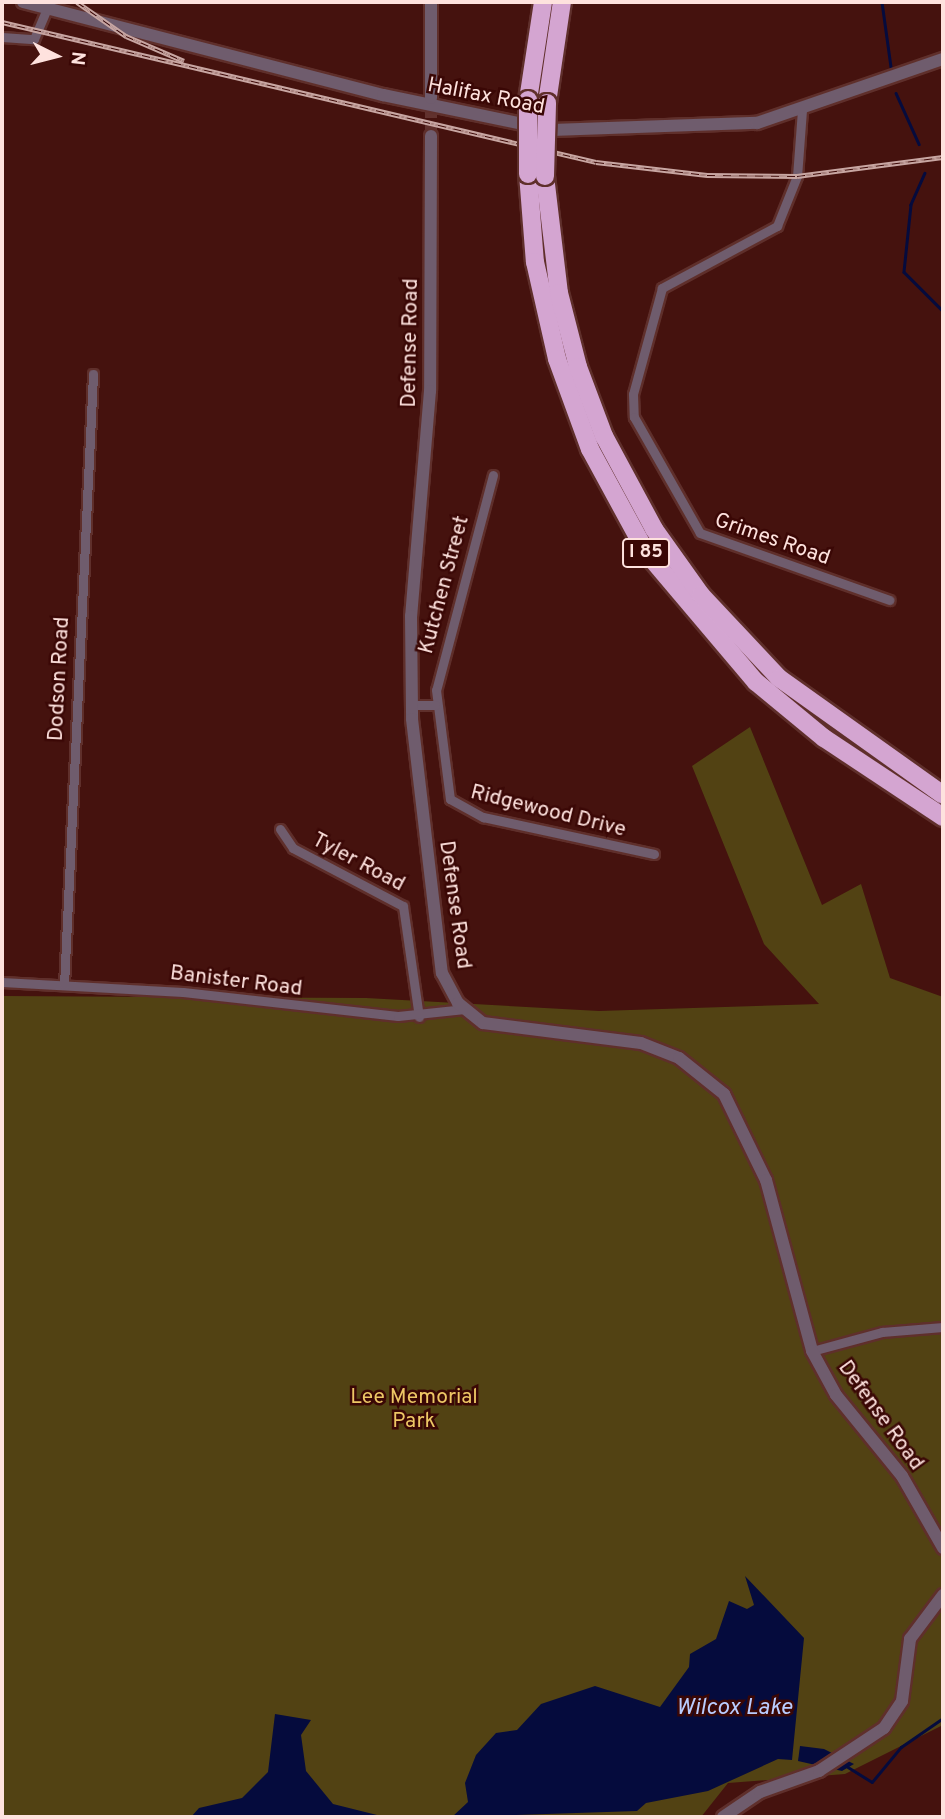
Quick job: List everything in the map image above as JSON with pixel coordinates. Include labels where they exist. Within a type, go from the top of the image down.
[{"type":"highway","name":"I 85","points":[[543,2],[528,100],[537,175],[559,293],[578,367],[604,436],[654,529],[709,605],[779,678],[841,728],[943,795]]},
{"type":"highway","name":"I 85","points":[[562,2],[537,175],[535,262],[557,359],[590,449],[646,552],[755,682],[824,738],[943,817]]},
{"type":"street","name":"Halifax Road","points":[[23,2],[329,81],[531,128],[643,129],[740,125],[802,110],[943,59]]},
{"type":"street","points":[[431,2],[431,98]]},
{"type":"street","points":[[2,37],[34,39],[47,8]]},
{"type":"street","name":"Grimes Road","points":[[802,110],[797,176],[777,226],[662,288],[633,394],[634,417],[699,533],[889,600]]},
{"type":"street","name":"Defense Road","points":[[431,136],[430,391],[412,590],[412,705],[439,959],[465,1009],[494,1027],[641,1043],[712,1082],[753,1145],[812,1351],[836,1395],[902,1476],[943,1548]]},
{"type":"street","name":"Dodson Road","points":[[64,985],[93,374]]},
{"type":"street","name":"Kutchen Street","points":[[435,705],[493,475]]},
{"type":"street","points":[[412,705],[435,705]]},
{"type":"street","name":"Ridgewood Drive","points":[[435,705],[449,797],[458,808],[654,855]]},
{"type":"street","name":"Tyler Road","points":[[280,829],[310,858],[399,901],[419,1017]]},
{"type":"street","name":"Banister Road","points":[[2,982],[64,985],[419,1017],[465,1009]]},
{"type":"street","points":[[812,1351],[873,1334],[943,1326]]},
{"type":"street","points":[[723,1817],[768,1788],[810,1775],[854,1751],[899,1709],[910,1639],[943,1595]]},
{"type":"green space","name":"Lee Memorial Park","points":[[750,727],[822,905],[861,884],[890,978],[943,997],[943,1725],[845,1774],[728,1783],[701,1817],[2,1817],[2,996],[366,998],[599,1011],[819,1004],[764,944],[692,766]]},
{"type":"water","name":"Wilcox Lake","points":[[745,1576],[804,1638],[792,1760],[778,1759],[708,1791],[646,1803],[637,1811],[452,1817],[468,1802],[465,1783],[476,1755],[496,1733],[517,1730],[541,1704],[595,1686],[660,1707],[689,1667],[690,1654],[716,1639],[729,1601],[747,1609],[754,1605]]},
{"type":"water","points":[[275,1714],[311,1720],[301,1735],[306,1771],[333,1804],[385,1817],[191,1817],[199,1808],[242,1798],[268,1772]]},
{"type":"water","points":[[800,1746],[824,1749],[854,1764],[842,1771],[798,1761]]},
{"type":"waterway","points":[[882,2],[891,67]]},
{"type":"waterway","points":[[896,93],[919,144]]},
{"type":"waterway","points":[[925,173],[911,205],[904,272],[943,311]]},
{"type":"waterway","points":[[848,1767],[872,1782],[901,1747],[943,1718]]},
{"type":"tunnel","points":[[431,98],[431,136]]},
{"type":"railway","points":[[77,2],[126,36],[184,61]]},
{"type":"railway","points":[[2,22],[596,162],[707,175],[797,176],[943,157]]}]
